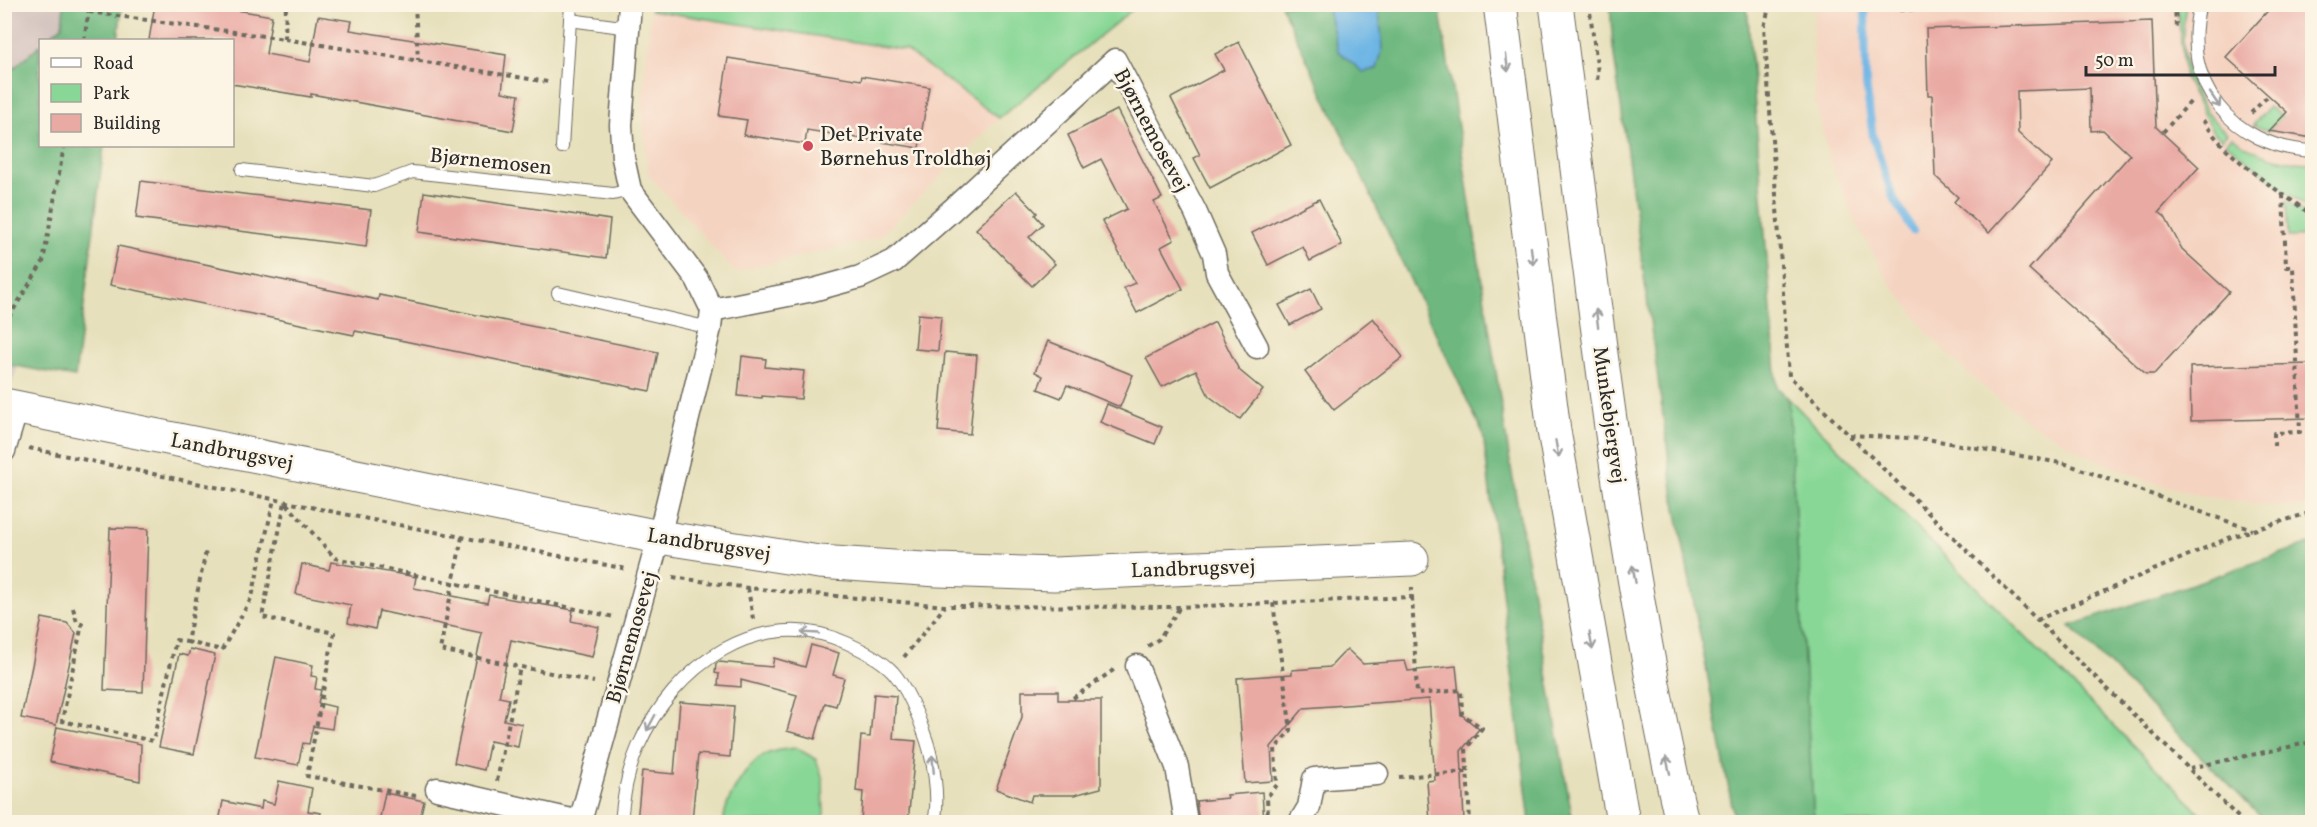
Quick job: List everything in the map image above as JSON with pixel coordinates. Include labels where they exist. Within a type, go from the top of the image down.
[{"type":"street","points":[[630,4],[621,125],[623,158],[630,190],[697,279],[711,319]]},
{"type":"street","points":[[1500,4],[1554,431],[1623,822]]},
{"type":"street","name":"Munkebjergvej","points":[[1556,4],[1616,470],[1661,733],[1682,822]]},
{"type":"street","name":"Bjørnemosevej","points":[[580,822],[659,537],[711,319],[860,277],[894,261],[1115,60],[1195,211],[1214,254],[1217,273],[1257,347]]},
{"type":"street","name":"Landbrugsvej","points":[[4,451],[11,406],[659,537],[819,562],[938,570],[1054,574],[1412,559]]},
{"type":"street","points":[[1137,666],[1177,767],[1186,822]]},
{"type":"street","points":[[1300,822],[1309,807],[1314,779],[1377,774]]},
{"type":"street","points":[[437,789],[580,822]]},
{"type":"lane","name":"Bjørnemosen","points":[[562,147],[572,4]]},
{"type":"lane","points":[[2200,4],[2195,33],[2199,66],[2204,82],[2222,111],[2234,123],[2263,141],[2295,150],[2313,151]]},
{"type":"lane","points":[[570,20],[629,28]]},
{"type":"lane","name":"Bjørnemosen","points":[[242,171],[374,186],[412,172],[613,194],[630,190]]},
{"type":"lane","points":[[558,293],[711,319]]},
{"type":"lane","points":[[621,822],[623,803],[638,748],[656,714],[682,681],[713,655],[755,635],[785,631],[826,634],[866,651],[892,672],[918,716],[933,757],[934,822]]},
{"type":"path","points":[[84,39],[90,4]]},
{"type":"path","points":[[285,39],[286,4]]},
{"type":"path","points":[[415,4],[418,60]]},
{"type":"path","points":[[1770,4],[1764,27],[1789,376],[2243,822]]},
{"type":"path","points":[[1900,10],[2056,4]]},
{"type":"path","points":[[89,12],[285,39],[566,85]]},
{"type":"path","points":[[2163,132],[2192,100]]},
{"type":"path","points":[[4,325],[43,262],[64,147]]},
{"type":"path","points":[[2274,446],[2274,433],[2300,432],[2293,267],[2286,267],[2283,194]]},
{"type":"path","points":[[1849,435],[1927,439],[2066,464],[2252,530]]},
{"type":"path","points":[[73,608],[77,622],[82,624],[62,721],[153,741],[176,640],[222,650],[252,597],[274,499]]},
{"type":"path","points":[[437,789],[427,798],[307,776],[334,633],[262,617],[285,502],[335,558],[635,621]]},
{"type":"path","points":[[2037,620],[2231,537],[2313,512]]},
{"type":"path","points":[[462,537],[440,650],[617,687]]},
{"type":"path","points":[[187,642],[206,551]]},
{"type":"path","points":[[748,588],[755,635]]},
{"type":"path","points":[[1412,597],[1417,694],[1461,690],[1462,714],[1482,728],[1466,749],[1470,822]]},
{"type":"path","points":[[1268,822],[1267,797],[1277,785],[1275,749],[1291,730],[1273,603]]},
{"type":"path","points":[[892,672],[945,606]]},
{"type":"path","points":[[492,802],[520,667]]},
{"type":"path","points":[[2189,768],[2313,742]]},
{"type":"path","points":[[1377,774],[1386,778],[1467,772]]},
{"type":"shaded area","points":[[5,5],[75,5],[70,39],[39,39],[40,147],[33,327],[5,401]]},
{"type":"shaded area","points":[[1816,5],[2312,5],[2312,507],[2272,506],[2207,497],[2145,480],[2083,453],[2026,420],[1975,380],[1929,334],[1887,278],[1855,221],[1830,161],[1815,100],[1813,29]]},
{"type":"shaded area","name":"Det Private Børnehus Troldhøj","points":[[651,10],[905,50],[999,118],[878,238],[735,272],[648,174],[642,109]]},
{"type":"green space","points":[[651,4],[1138,5],[999,118],[905,50],[651,10]]},
{"type":"green space","points":[[64,5],[122,5],[118,39],[46,39],[62,26]]},
{"type":"green space","points":[[1281,5],[1439,5],[1510,462],[1573,822],[1530,822],[1483,434]]},
{"type":"green space","points":[[1610,5],[1747,5],[1777,387],[1788,398],[1814,822],[1735,822],[1674,497],[1613,48]]},
{"type":"green space","points":[[2177,5],[2186,5],[2183,40],[2189,75],[2203,106],[2227,133],[2222,139],[2213,132],[2185,79]]},
{"type":"green space","points":[[39,46],[39,147],[104,147],[75,377],[5,364],[5,76]]},
{"type":"green space","points":[[2269,107],[2283,117],[2269,131],[2253,125]]},
{"type":"green space","points":[[2232,137],[2269,156],[2310,163],[2312,212],[2226,143]]},
{"type":"green space","points":[[2286,200],[2312,219],[2312,236],[2288,237]]},
{"type":"green space","points":[[1788,398],[2209,822],[1814,822]]},
{"type":"green space","points":[[2312,543],[2312,822],[2266,822],[2070,626]]},
{"type":"green space","points":[[796,748],[816,759],[823,780],[824,822],[724,822],[727,805],[737,785],[750,767],[768,753]]},
{"type":"water","points":[[1327,5],[1378,5],[1383,48],[1377,69],[1363,72],[1338,51]]},
{"type":"building","points":[[155,4],[201,4],[272,16],[266,54],[310,62],[318,16],[352,21],[350,30],[506,55],[502,92],[519,95],[513,131],[311,94],[311,97],[234,84],[234,39],[149,39]]},
{"type":"building","points":[[2274,4],[2313,4],[2313,138],[2269,131],[2287,112],[2226,57]]},
{"type":"building","points":[[2152,21],[2156,127],[2199,167],[2159,212],[2165,217],[2182,249],[2229,292],[2154,374],[2146,374],[2029,269],[2130,155],[2103,130],[2091,131],[2090,88],[2017,91],[2018,133],[2052,163],[1989,233],[1954,202],[1958,197],[1935,176],[1932,95],[1928,95],[1926,29]]},
{"type":"building","points":[[1239,42],[1291,145],[1210,188],[1194,158],[1200,155],[1171,98],[1224,70],[1215,54]]},
{"type":"building","points":[[728,58],[861,80],[862,76],[929,87],[919,148],[807,130],[805,144],[744,135],[747,120],[719,116]]},
{"type":"building","points":[[1117,110],[1162,198],[1154,202],[1174,240],[1161,247],[1183,289],[1137,313],[1124,288],[1135,283],[1102,221],[1127,209],[1101,159],[1084,168],[1068,135]]},
{"type":"building","points":[[141,181],[371,210],[366,247],[136,218]]},
{"type":"building","points":[[1016,191],[1037,213],[1035,215],[1043,224],[1029,237],[1055,264],[1032,286],[976,229]]},
{"type":"building","points":[[424,192],[610,220],[606,258],[419,232]]},
{"type":"building","points":[[1319,199],[1342,245],[1310,261],[1303,247],[1268,265],[1252,233]]},
{"type":"building","points":[[118,246],[378,300],[379,295],[658,352],[650,391],[355,331],[354,335],[110,285]]},
{"type":"building","points":[[1311,289],[1321,309],[1290,325],[1279,305]]},
{"type":"building","points":[[918,314],[941,316],[938,351],[915,349]]},
{"type":"building","points":[[1373,318],[1403,357],[1334,410],[1305,372]]},
{"type":"building","points":[[1215,322],[1239,370],[1263,390],[1240,419],[1209,396],[1196,370],[1162,387],[1146,358]]},
{"type":"building","points":[[1048,341],[1133,375],[1120,407],[1067,385],[1061,398],[1038,389],[1043,376],[1035,372]]},
{"type":"building","points":[[945,352],[977,355],[970,434],[938,431]]},
{"type":"building","points":[[742,356],[766,359],[765,367],[804,371],[801,399],[738,396]]},
{"type":"building","points":[[2313,364],[2313,418],[2191,421],[2190,367]]},
{"type":"building","points":[[1107,404],[1162,427],[1155,444],[1100,422]]},
{"type":"building","points":[[110,528],[148,529],[143,692],[104,690]]},
{"type":"building","points":[[331,562],[416,577],[414,588],[487,603],[489,595],[573,610],[571,621],[599,627],[592,657],[511,640],[499,697],[509,699],[504,720],[522,724],[518,747],[490,741],[484,770],[454,763],[482,633],[379,611],[375,629],[348,623],[351,605],[296,594],[302,564],[329,570]]},
{"type":"building","points":[[42,618],[67,623],[76,633],[56,725],[21,718]]},
{"type":"building","points":[[811,645],[839,653],[833,675],[844,678],[836,706],[825,703],[815,739],[787,731],[797,695],[741,680],[741,687],[718,685],[719,674],[715,673],[716,664],[719,662],[772,667],[774,658],[805,667]]},
{"type":"building","points":[[190,649],[215,655],[194,754],[159,747],[179,654],[188,656]]},
{"type":"building","points":[[1347,649],[1363,664],[1405,661],[1408,671],[1456,666],[1461,714],[1479,729],[1461,751],[1464,822],[1430,822],[1427,781],[1435,780],[1429,699],[1304,708],[1271,747],[1273,781],[1245,783],[1237,678],[1292,674],[1292,670],[1330,667]]},
{"type":"building","points":[[276,657],[313,665],[311,676],[317,677],[315,689],[321,690],[318,703],[335,707],[332,729],[313,726],[309,744],[303,743],[298,765],[255,757]]},
{"type":"building","points":[[1022,691],[1058,691],[1058,700],[1101,700],[1101,788],[1074,795],[1032,795],[1030,802],[996,789],[1022,717]]},
{"type":"building","points":[[874,694],[896,696],[893,739],[916,741],[908,822],[861,822],[863,792],[856,791],[861,736],[870,737]]},
{"type":"building","points":[[680,702],[734,706],[730,757],[698,754],[692,822],[637,822],[642,771],[674,774]]},
{"type":"building","points":[[57,727],[141,744],[140,781],[50,762]]},
{"type":"building","points":[[279,781],[312,788],[308,811],[321,813],[320,822],[219,822],[223,801],[261,809],[262,801],[274,804]]},
{"type":"building","points":[[1262,792],[1264,822],[1199,822],[1196,801]]},
{"type":"building","points":[[385,793],[424,801],[419,822],[379,822]]},
{"type":"waterway","points":[[1865,4],[1866,84],[1873,137],[1892,195],[1913,231]]},
{"type":"place","name":"Det Private Børnehus Troldhøj","points":[[808,146]]}]
